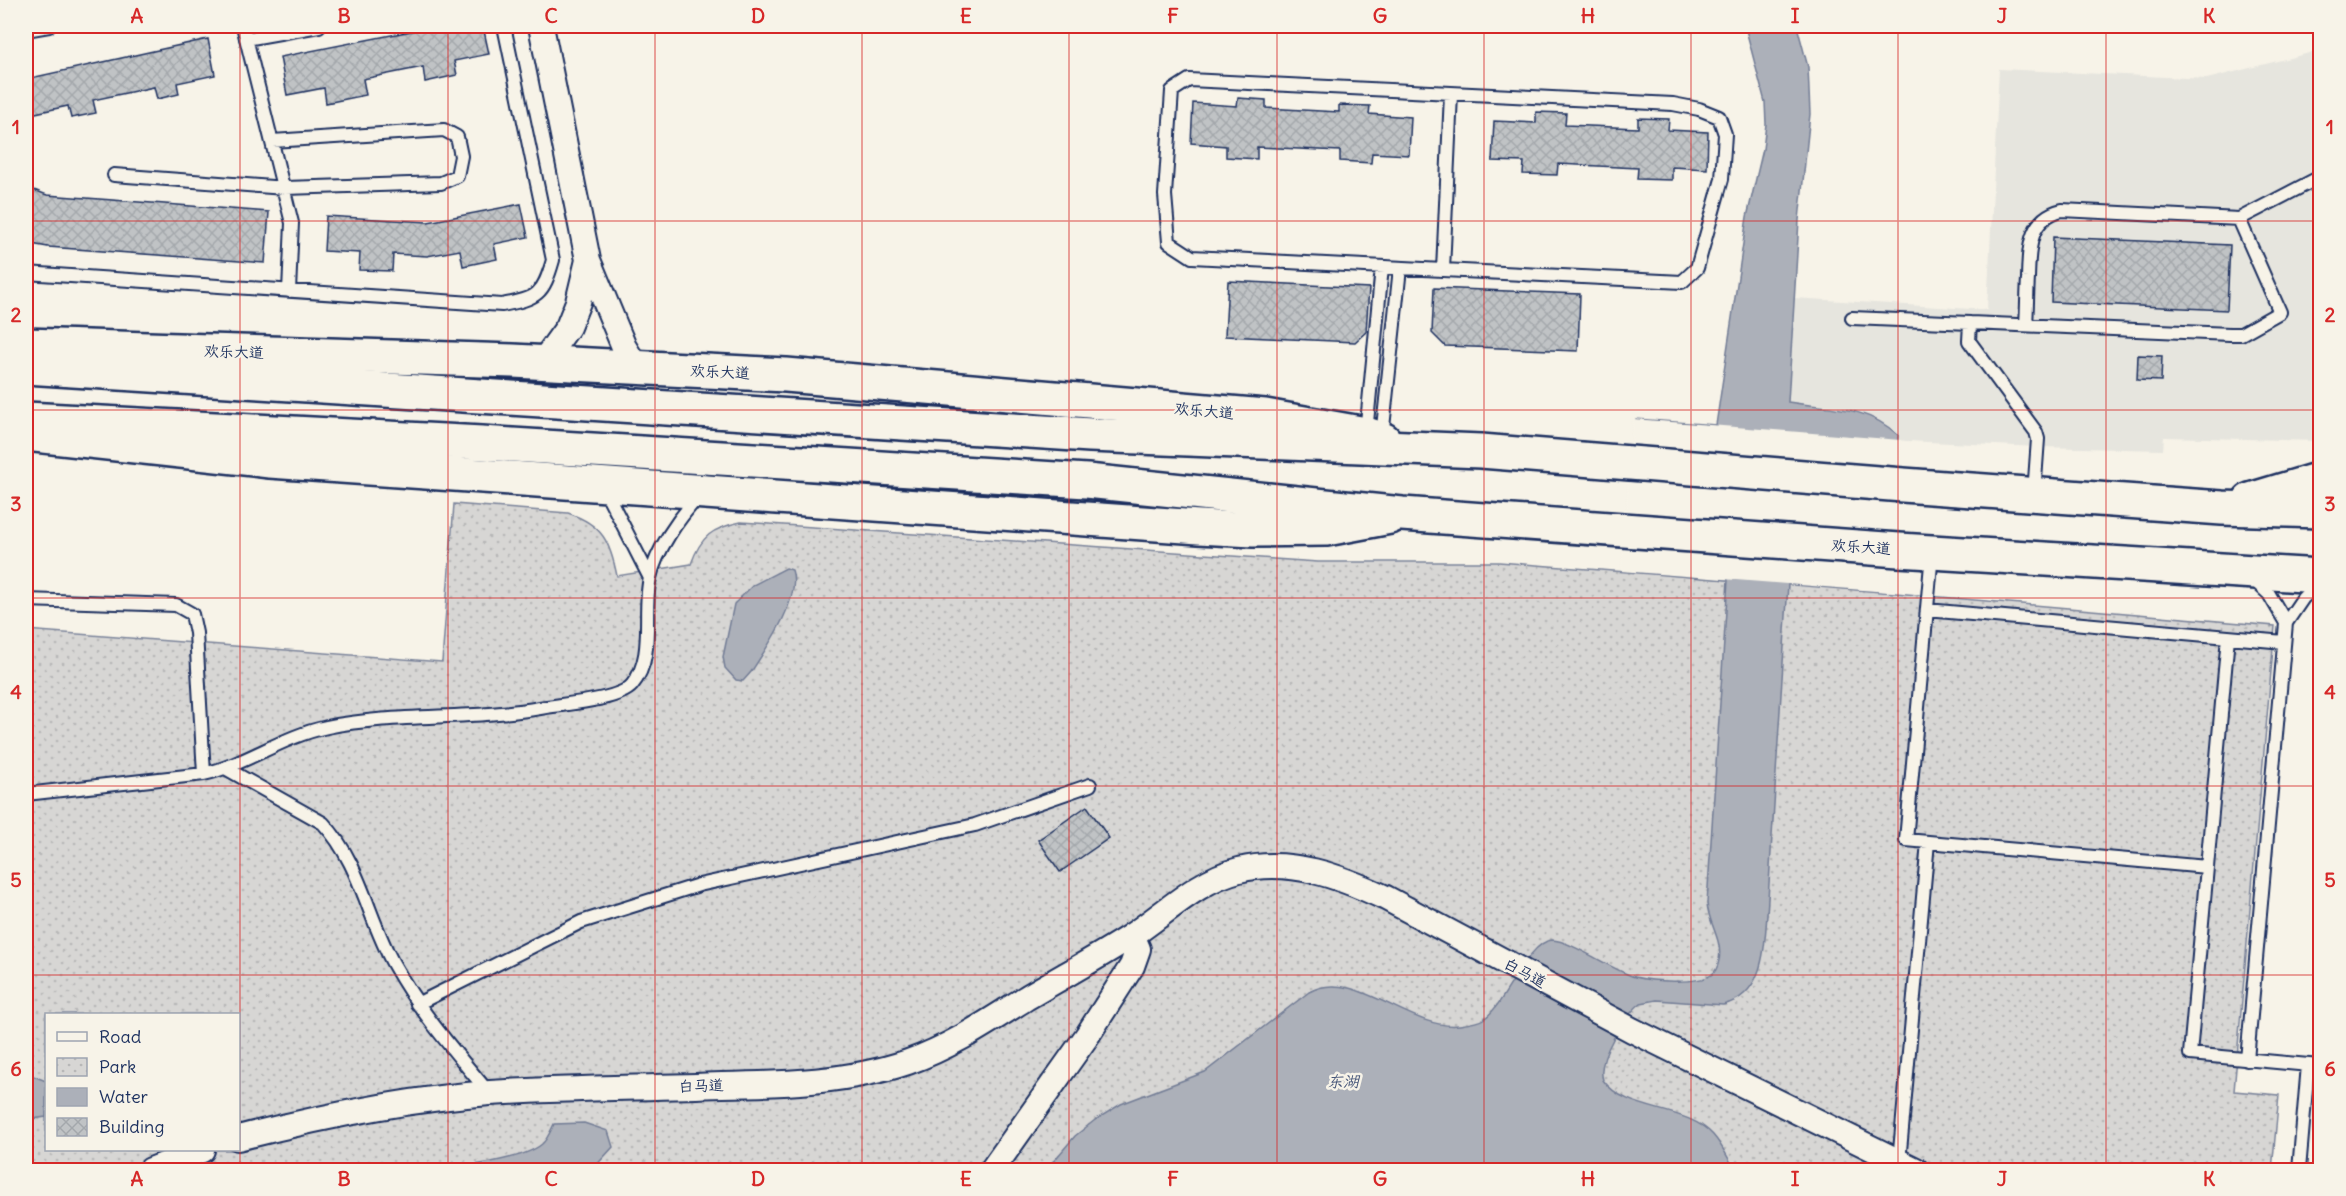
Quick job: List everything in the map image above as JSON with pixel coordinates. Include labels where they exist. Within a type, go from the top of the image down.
[{"type":"main road","name":"欢乐大道","points":[[26,345],[542,363],[786,375],[1265,416],[1386,440],[1481,451],[2034,495],[2222,508],[2320,511]]},
{"type":"main road","name":"欢乐大道","points":[[26,367],[1090,435],[1386,440]]},
{"type":"main road","name":"欢乐大道","points":[[26,419],[494,444],[1087,481],[1475,520],[1899,550],[2320,576]]},
{"type":"main road","name":"欢乐大道","points":[[26,434],[270,461],[1253,530],[1326,529],[1402,514]]},
{"type":"main road","points":[[2222,508],[2320,479]]},
{"type":"street","points":[[541,26],[588,260],[624,346],[637,368]]},
{"type":"street","points":[[542,363],[568,327],[578,302],[588,260]]},
{"type":"street","name":"白马道","points":[[240,1138],[398,1105],[489,1093],[790,1083],[876,1071],[908,1062],[948,1045],[1132,935],[1198,888],[1222,875],[1242,869],[1295,868],[1320,872],[1350,881],[1386,898],[1632,1029],[1908,1166]]},
{"type":"street","points":[[992,1170],[1087,1036],[1132,966],[1138,949],[1132,935]]},
{"type":"street","points":[[151,1170],[197,1151]]},
{"type":"lane","points":[[26,30],[49,26]]},
{"type":"lane","points":[[243,26],[292,223],[289,291]]},
{"type":"lane","points":[[246,39],[319,26]]},
{"type":"lane","points":[[26,273],[501,305],[526,301],[545,286],[553,260],[504,26]]},
{"type":"lane","points":[[1189,80],[1673,104],[1699,109],[1719,117],[1725,134],[1722,179],[1697,268],[1682,282],[1382,267],[1192,257],[1169,242],[1165,195],[1172,91],[1189,80]]},
{"type":"lane","points":[[1443,270],[1451,94]]},
{"type":"lane","points":[[114,175],[285,188],[441,183],[457,176],[461,156],[456,137],[444,130],[272,141]]},
{"type":"lane","points":[[2026,325],[2030,240],[2039,224],[2052,212],[2062,210],[2239,219],[2320,177]]},
{"type":"lane","points":[[1852,318],[2241,334],[2280,312],[2239,219]]},
{"type":"lane","points":[[1382,267],[1386,440]]},
{"type":"lane","points":[[1386,440],[1400,268]]},
{"type":"lane","points":[[1970,323],[1969,341],[2036,432],[2038,440],[2034,495]]},
{"type":"lane","points":[[602,486],[650,578]]},
{"type":"lane","points":[[26,794],[204,774],[227,768],[295,736],[328,727],[518,712],[617,694],[632,685],[641,665],[645,648],[650,578],[678,520],[703,493]]},
{"type":"lane","points":[[1932,552],[1906,840],[2207,867]]},
{"type":"lane","points":[[2246,572],[2269,594],[2286,623]]},
{"type":"lane","points":[[2247,1059],[2286,623],[2303,598],[2320,582]]},
{"type":"lane","points":[[26,600],[176,605],[192,614],[196,633],[204,774]]},
{"type":"lane","points":[[1927,610],[2284,642]]},
{"type":"lane","points":[[2228,637],[2190,1054],[2314,1065],[2299,1170]]},
{"type":"lane","points":[[227,768],[323,823],[330,831],[344,849],[393,963],[417,1004],[489,1093]]},
{"type":"lane","points":[[417,1004],[581,922],[699,885],[975,825],[1090,785]]},
{"type":"lane","points":[[1908,1166],[1928,842]]},
{"type":"shaded area","points":[[2313,26],[2320,26],[2320,441],[2164,437],[2163,450],[1907,441],[1898,440],[1898,435],[1858,411],[1788,402],[1794,298],[1987,310],[1999,69],[2207,79],[2317,51]]},
{"type":"green space","points":[[454,504],[568,513],[580,518],[597,529],[603,536],[608,544],[617,576],[691,564],[699,546],[709,535],[722,527],[741,522],[1318,562],[1499,562],[2275,626],[2234,1091],[2279,1095],[2272,1170],[26,1170],[26,630],[442,662]]},
{"type":"water","name":"东湖","points":[[1745,26],[1797,26],[1808,67],[1810,114],[1799,220],[1788,402],[1859,413],[1885,425],[1898,435],[1885,592],[1788,584],[1766,929],[1763,956],[1754,981],[1747,992],[1737,1000],[1723,1005],[1657,1000],[1641,1003],[1620,1027],[1604,1061],[1603,1080],[1613,1091],[1641,1104],[1688,1118],[1701,1125],[1713,1135],[1735,1170],[1046,1170],[1075,1136],[1095,1120],[1121,1104],[1205,1072],[1309,992],[1326,986],[1345,987],[1363,993],[1421,1019],[1440,1024],[1459,1025],[1485,1018],[1501,1000],[1534,951],[1543,943],[1552,940],[1570,945],[1635,977],[1662,981],[1695,980],[1711,975],[1715,971],[1720,953],[1707,903],[1728,580],[1624,571],[1636,419],[1716,425],[1747,217],[1763,149],[1766,124],[1765,102]]},
{"type":"water","points":[[786,568],[792,570],[794,581],[792,595],[781,623],[751,672],[743,681],[736,680],[725,668],[723,657],[734,604],[753,585]]},
{"type":"water","points":[[26,1073],[45,1081],[45,1117],[26,1120]]},
{"type":"water","points":[[584,1123],[608,1131],[613,1147],[592,1170],[429,1170],[488,1163],[520,1155],[542,1144],[554,1124]]},
{"type":"pier","points":[[1633,419],[1901,440],[1888,592],[1621,571]]},
{"type":"building","points":[[437,26],[483,26],[489,54],[454,61],[457,75],[425,82],[423,67],[363,79],[366,95],[326,103],[324,88],[287,95],[280,57]]},
{"type":"building","points":[[208,39],[215,75],[177,83],[179,94],[157,99],[154,87],[93,100],[96,113],[71,118],[68,106],[26,115],[26,79]]},
{"type":"building","points":[[1238,98],[1266,100],[1266,108],[1339,112],[1339,105],[1370,106],[1369,114],[1411,117],[1409,155],[1372,153],[1371,163],[1340,161],[1340,151],[1257,147],[1257,159],[1226,157],[1226,146],[1191,143],[1193,103],[1237,106]]},
{"type":"building","points":[[1536,112],[1566,113],[1565,125],[1638,128],[1638,118],[1669,119],[1668,130],[1708,132],[1707,169],[1672,167],[1672,180],[1637,179],[1638,168],[1558,164],[1557,175],[1523,174],[1524,162],[1492,161],[1494,121],[1536,123]]},
{"type":"building","points":[[26,187],[47,195],[269,212],[265,263],[48,247],[26,243]]},
{"type":"building","points":[[521,204],[528,237],[494,244],[497,259],[463,266],[460,250],[427,256],[393,254],[392,271],[359,270],[360,253],[324,251],[326,216],[428,222]]},
{"type":"building","points":[[2053,237],[2230,245],[2227,310],[2051,302]]},
{"type":"building","points":[[1228,281],[1369,288],[1366,332],[1355,342],[1225,336]]},
{"type":"building","points":[[1434,288],[1580,294],[1578,351],[1445,346],[1432,333]]},
{"type":"building","points":[[2138,355],[2162,356],[2161,381],[2137,380]]},
{"type":"building","points":[[1087,806],[1109,838],[1060,872],[1038,840]]}]
